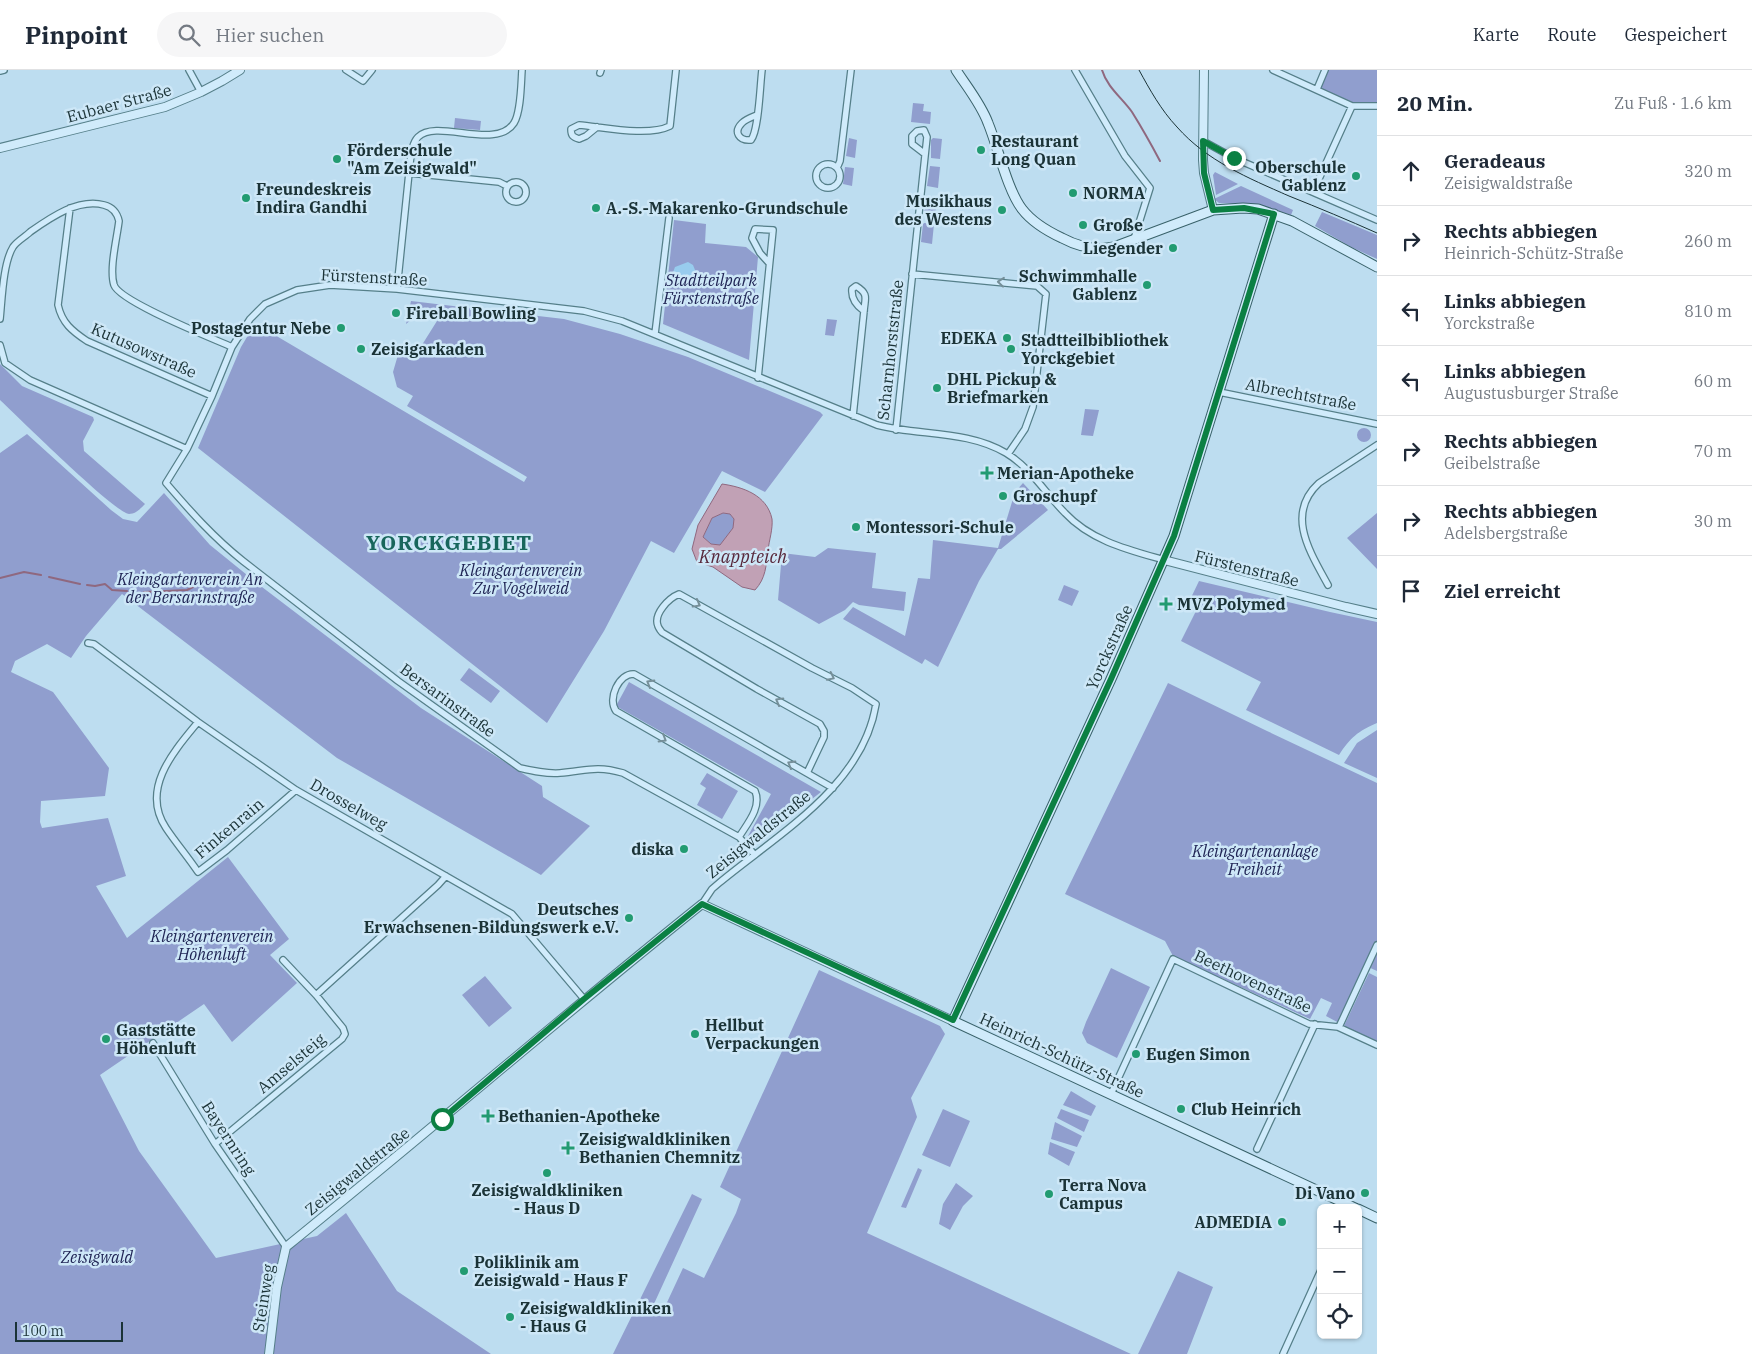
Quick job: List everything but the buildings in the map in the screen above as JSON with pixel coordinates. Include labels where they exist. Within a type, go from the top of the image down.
[{"type":"main road","points":[[956,70],[987,120],[1021,207],[1028,216],[1053,234],[1082,247],[1103,249],[1213,210],[1244,208],[1274,214],[1292,221],[1377,267]]},
{"type":"main road","name":"Yorckstraße","points":[[953,1020],[1096,712],[1174,536],[1274,214]]},
{"type":"main road","name":"Heinrich-Schütz-Straße","points":[[953,1020],[1347,1204]]},
{"type":"main road","name":"Heinrich-Schütz-Straße","points":[[1362,1211],[1377,1218]]},
{"type":"street","points":[[0,71],[4,70]]},
{"type":"street","points":[[189,70],[200,92]]},
{"type":"street","name":"Eubaer Straße","points":[[0,148],[165,107],[200,92],[240,70]]},
{"type":"street","points":[[346,70],[363,81],[372,70]]},
{"type":"street","points":[[397,289],[409,173],[413,146],[418,137],[430,131],[488,135],[507,130],[513,124],[516,116],[522,70]]},
{"type":"street","points":[[598,127],[647,132],[662,130],[670,126],[676,70]]},
{"type":"street","points":[[757,115],[744,121],[739,127],[738,134],[745,141],[751,140],[754,135],[757,115],[762,70]]},
{"type":"street","points":[[837,168],[830,164],[822,166],[816,176],[819,184],[830,188],[837,184],[840,178],[837,168],[840,161],[851,70]]},
{"type":"street","points":[[1074,70],[1125,156],[1150,188],[1150,193],[1138,221],[1134,239]]},
{"type":"street","points":[[1204,70],[1204,173],[1213,210]]},
{"type":"street","points":[[1273,70],[1352,106],[1377,106]]},
{"type":"street","points":[[1317,89],[1325,70]]},
{"type":"street","points":[[1313,192],[1352,106]]},
{"type":"street","points":[[1203,141],[1234,158],[1377,220]]},
{"type":"street","name":"Scharnhorststraße","points":[[896,430],[925,154]]},
{"type":"street","points":[[409,173],[499,182],[507,186]]},
{"type":"street","points":[[0,319],[8,259],[14,244],[42,224],[70,208],[95,203],[115,211],[118,216],[113,276],[116,290],[149,310],[232,347]]},
{"type":"street","name":"Kutusowstraße","points":[[70,208],[58,306],[62,319],[71,331],[87,341],[212,396]]},
{"type":"street","points":[[655,334],[658,325],[669,218]]},
{"type":"street","points":[[758,378],[773,230],[755,229],[752,238],[754,244],[769,263]]},
{"type":"street","name":"Scharnhorststraße","points":[[912,274],[1037,286],[1046,294],[1033,407],[1025,429],[1008,454]]},
{"type":"street","name":"Fürstenstraße","points":[[166,483],[187,449],[232,347],[250,319],[265,304],[297,290],[330,285],[397,289],[584,311],[622,321],[877,426],[896,430],[963,437],[989,444],[1008,454],[1028,471],[1065,514],[1082,529],[1126,549],[1283,592],[1377,614]]},
{"type":"street","points":[[853,416],[864,311]]},
{"type":"street","points":[[0,345],[5,363],[30,380],[187,449]]},
{"type":"street","name":"Albrechtstraße","points":[[1219,392],[1377,424]]},
{"type":"street","points":[[1328,585],[1301,527],[1305,505],[1312,490],[1320,483],[1377,445]]},
{"type":"street","name":"Bersarinstraße","points":[[166,483],[219,542],[398,681],[520,768],[542,773],[560,773],[594,768],[609,769],[623,773],[739,838],[754,854]]},
{"type":"street","name":"Zeisigwaldstraße","points":[[286,1246],[485,1084],[584,999],[702,904],[712,889],[754,854],[811,811],[833,788],[866,741],[874,718],[876,704],[852,688],[812,668],[679,594],[672,597],[666,602],[656,619],[662,633],[820,724],[824,731],[824,737],[807,773]]},
{"type":"street","name":"Drosselweg","points":[[88,643],[94,644],[198,722],[296,790],[512,914],[584,999]]},
{"type":"street","name":"Zeisigwaldstraße","points":[[739,838],[756,806],[757,796],[755,791],[616,711],[612,706],[614,693],[623,678],[628,674],[634,674],[833,788]]},
{"type":"street","name":"Finkenrain","points":[[198,722],[174,751],[157,784],[158,811],[165,827],[198,872],[227,850],[296,790]]},
{"type":"street","points":[[316,995],[446,876]]},
{"type":"street","name":"Heinrich-Schütz-Straße","points":[[702,904],[953,1020]]},
{"type":"street","points":[[1339,1027],[1377,945]]},
{"type":"street","name":"Beethovenstraße","points":[[1111,1094],[1173,959],[1310,1024],[1339,1027],[1377,1045]]},
{"type":"street","name":"Amselsteig","points":[[215,1144],[342,1039],[345,1034],[343,1028],[316,995],[283,960]]},
{"type":"street","points":[[1257,1149],[1315,1024]]},
{"type":"street","name":"Bayernring","points":[[153,1043],[215,1144],[286,1246]]},
{"type":"street","name":"Steinweg","points":[[269,1354],[276,1287],[286,1246]]},
{"type":"street","points":[[1283,1354],[1317,1279]]},
{"type":"green space","points":[[1325,70],[1377,70],[1377,106],[1352,106],[1317,89]]},
{"type":"green space","points":[[913,103],[924,104],[923,111],[931,112],[930,124],[911,122]]},
{"type":"green space","points":[[455,118],[481,121],[480,130],[454,128]]},
{"type":"green space","points":[[849,138],[857,140],[855,158],[846,156]]},
{"type":"green space","points":[[933,138],[942,139],[940,159],[931,158],[931,140]]},
{"type":"green space","points":[[930,166],[940,167],[938,188],[927,186]]},
{"type":"green space","points":[[845,167],[854,168],[852,186],[843,184]]},
{"type":"green space","points":[[1215,172],[1238,184],[1216,195],[1213,175]]},
{"type":"green space","points":[[1241,186],[1293,210],[1291,215],[1260,205],[1219,203],[1214,199]]},
{"type":"green space","points":[[927,196],[937,196],[935,216],[924,214]]},
{"type":"green space","points":[[1322,212],[1377,235],[1377,259],[1351,247],[1315,226]]},
{"type":"green space","name":"Stadtteilpark Fürstenstraße","points":[[674,220],[706,224],[705,243],[746,247],[758,257],[749,360],[663,324]]},
{"type":"green space","points":[[924,223],[934,224],[932,244],[921,242]]},
{"type":"green space","name":"Kleingartenverein Zur Vogelweid","points":[[411,301],[564,319],[620,334],[688,357],[820,412],[823,415],[765,492],[722,471],[674,553],[651,541],[604,631],[547,723],[198,448],[241,347],[250,332],[256,327],[268,331],[524,482],[527,477],[407,406],[413,396],[397,387],[393,372],[400,348],[415,356],[442,313],[428,311],[417,315],[406,324]]},
{"type":"green space","points":[[827,319],[837,320],[834,336],[825,335]]},
{"type":"green space","points":[[0,364],[22,386],[93,417],[94,420],[83,441],[84,451],[145,504],[132,514],[120,509],[87,482],[0,400]]},
{"type":"green space","points":[[1085,409],[1099,410],[1093,436],[1081,435]]},
{"type":"green space","points":[[1361,428],[1367,428],[1371,435],[1367,442],[1361,442],[1357,438],[1357,432]]},
{"type":"green space","points":[[27,434],[123,519],[137,522],[164,493],[210,545],[262,587],[421,708],[542,786],[543,797],[590,826],[541,875],[337,758],[122,594],[86,636],[71,658],[47,644],[15,661],[11,672],[53,692],[109,768],[105,796],[41,801],[40,822],[42,828],[108,818],[126,876],[96,886],[127,938],[228,857],[289,939],[270,955],[297,983],[232,1042],[204,1004],[100,1075],[139,1151],[216,1258],[317,1236],[346,1213],[397,1291],[491,1354],[0,1354],[0,453]]},
{"type":"green space","points":[[1023,483],[1048,510],[1001,549],[998,549],[979,581],[938,667],[925,659],[922,664],[843,619],[853,607],[905,636],[918,578],[930,579],[933,540],[998,548],[1015,492]]},
{"type":"green space","points":[[723,513],[730,514],[735,520],[733,528],[720,546],[711,544],[703,537],[712,518]]},
{"type":"green space","points":[[1377,513],[1377,569],[1347,538]]},
{"type":"green space","points":[[828,548],[876,553],[872,588],[906,592],[904,611],[859,605],[853,602],[845,610],[819,624],[778,600],[782,553],[815,557]]},
{"type":"green space","points":[[1199,581],[1377,622],[1377,723],[1355,736],[1339,755],[1246,710],[1261,682],[1181,641],[1197,609],[1187,606]]},
{"type":"green space","points":[[1064,585],[1079,591],[1072,606],[1058,600]]},
{"type":"green space","points":[[469,668],[500,691],[491,703],[460,680]]},
{"type":"green space","points":[[629,682],[821,792],[759,840],[748,836],[771,794],[616,706]]},
{"type":"green space","name":"Kleingartenanlage Freiheit","points":[[1168,683],[1377,783],[1377,971],[1366,966],[1339,1023],[1326,1016],[1332,1003],[1321,998],[1310,1019],[1173,956],[1165,941],[1065,894]]},
{"type":"green space","points":[[1377,730],[1377,778],[1344,763],[1357,743]]},
{"type":"green space","points":[[707,773],[738,791],[722,819],[697,805],[706,788],[700,784]]},
{"type":"green space","points":[[1111,968],[1150,987],[1117,1058],[1087,1043],[1082,1033]]},
{"type":"green space","points":[[819,970],[940,1026],[945,1034],[911,1098],[917,1117],[867,1233],[1131,1354],[613,1354],[692,1194],[702,1199],[653,1306],[663,1311],[683,1268],[704,1278],[741,1199],[720,1187]]},
{"type":"green space","points":[[1369,973],[1377,977],[1377,1041],[1344,1026]]},
{"type":"green space","points":[[485,976],[512,1008],[489,1027],[462,995]]},
{"type":"green space","points":[[1071,1091],[1096,1106],[1091,1116],[1063,1105]]},
{"type":"green space","points":[[943,1109],[970,1121],[950,1167],[922,1155]]},
{"type":"green space","points":[[1061,1109],[1089,1120],[1084,1132],[1057,1118]]},
{"type":"green space","points":[[1055,1122],[1082,1136],[1077,1147],[1051,1139]]},
{"type":"green space","points":[[1050,1142],[1075,1152],[1069,1166],[1048,1154]]},
{"type":"green space","points":[[918,1168],[922,1170],[906,1208],[901,1207]]},
{"type":"green space","points":[[956,1183],[973,1196],[963,1206],[950,1230],[939,1224],[943,1204]]},
{"type":"green space","points":[[1178,1271],[1213,1287],[1187,1354],[1138,1354]]},
{"type":"sand","points":[[688,262],[693,265],[700,275],[699,283],[696,286],[691,287],[686,284],[682,287],[673,281],[676,277],[672,275],[675,267]]},
{"type":"water","name":"Knappteich","points":[[722,484],[738,487],[760,498],[769,511],[772,527],[765,572],[755,590],[742,587],[713,567],[697,562],[692,549],[698,525]],"holes":[[[723,513],[730,514],[734,519],[733,528],[720,545],[711,544],[703,537],[712,518]]]},
{"type":"waterway","points":[[1102,70],[1111,87],[1132,112],[1160,161]]},
{"type":"waterway","points":[[0,578],[24,572],[41,575]]},
{"type":"waterway","points":[[49,577],[80,584]]},
{"type":"waterway","points":[[87,585],[105,584],[112,590],[127,591]]},
{"type":"waterway","points":[[144,592],[187,590],[193,587]]},
{"type":"tram line","points":[[1139,70],[1166,114],[1201,150],[1229,168],[1258,182],[1377,233]]},
{"type":"place","name":"Restaurant Long Quan","points":[[981,150]]},
{"type":"place","name":"Förderschule \"Am Zeisigwald\"","points":[[337,159]]},
{"type":"place","name":"Oberschule Gablenz","points":[[1356,176]]},
{"type":"place","name":"NORMA","points":[[1073,193]]},
{"type":"place","name":"Freundeskreis Indira Gandhi","points":[[246,198]]},
{"type":"place","name":"A.-S.-Makarenko-Grundschule","points":[[596,208]]},
{"type":"place","name":"Musikhaus des Westens","points":[[1002,210]]},
{"type":"place","name":"Große","points":[[1083,225]]},
{"type":"place","name":"Liegender","points":[[1173,248]]},
{"type":"place","name":"Schwimmhalle Gablenz","points":[[1147,285]]},
{"type":"place","name":"Fireball Bowling","points":[[396,313]]},
{"type":"place","name":"Postagentur Nebe","points":[[341,328]]},
{"type":"place","name":"EDEKA","points":[[1007,338]]},
{"type":"place","name":"Zeisigarkaden","points":[[361,349]]},
{"type":"place","name":"Stadtteilbibliothek Yorckgebiet","points":[[1011,349]]},
{"type":"place","name":"DHL Pickup & Briefmarken","points":[[937,388]]},
{"type":"place","name":"Merian-Apotheke","points":[[987,473]]},
{"type":"place","name":"Groschupf","points":[[1003,496]]},
{"type":"place","name":"Montessori-Schule","points":[[856,527]]},
{"type":"place","name":"MVZ Polymed","points":[[1166,604]]},
{"type":"place","name":"diska","points":[[684,849]]},
{"type":"place","name":"Deutsches Erwachsenen-Bildungswerk e.V.","points":[[629,918]]},
{"type":"place","name":"Hellbut Verpackungen","points":[[695,1034]]},
{"type":"place","name":"Gaststätte Höhenluft","points":[[106,1039]]},
{"type":"place","name":"Eugen Simon","points":[[1136,1054]]},
{"type":"place","name":"Club Heinrich","points":[[1181,1109]]},
{"type":"place","name":"Bethanien-Apotheke","points":[[488,1116]]},
{"type":"place","name":"Zeisigwaldkliniken Bethanien Chemnitz","points":[[568,1148]]},
{"type":"place","name":"Zeisigwaldkliniken - Haus D","points":[[547,1173]]},
{"type":"place","name":"Di Vano","points":[[1365,1193]]},
{"type":"place","name":"Terra Nova Campus","points":[[1049,1194]]},
{"type":"place","name":"ADMEDIA","points":[[1282,1222]]},
{"type":"place","name":"Poliklinik am Zeisigwald - Haus F","points":[[464,1271]]},
{"type":"place","name":"Zeisigwaldkliniken - Haus G","points":[[510,1317]]},
{"type":"district","name":"YORCKGEBIET","points":[[449,542]]},
{"type":"route","points":[[442,1119],[584,999],[702,904],[953,1020],[1111,679],[1174,536],[1274,214],[1244,208],[1213,210],[1204,173],[1203,141],[1234,158]]},
{"type":"park label","name":"Kleingartenverein An der Bersarinstraße","points":[[190,588]]},
{"type":"park label","name":"Kleingartenverein Höhenluft","points":[[212,945]]},
{"type":"park label","name":"Zeisigwald","points":[[97,1257]]}]
